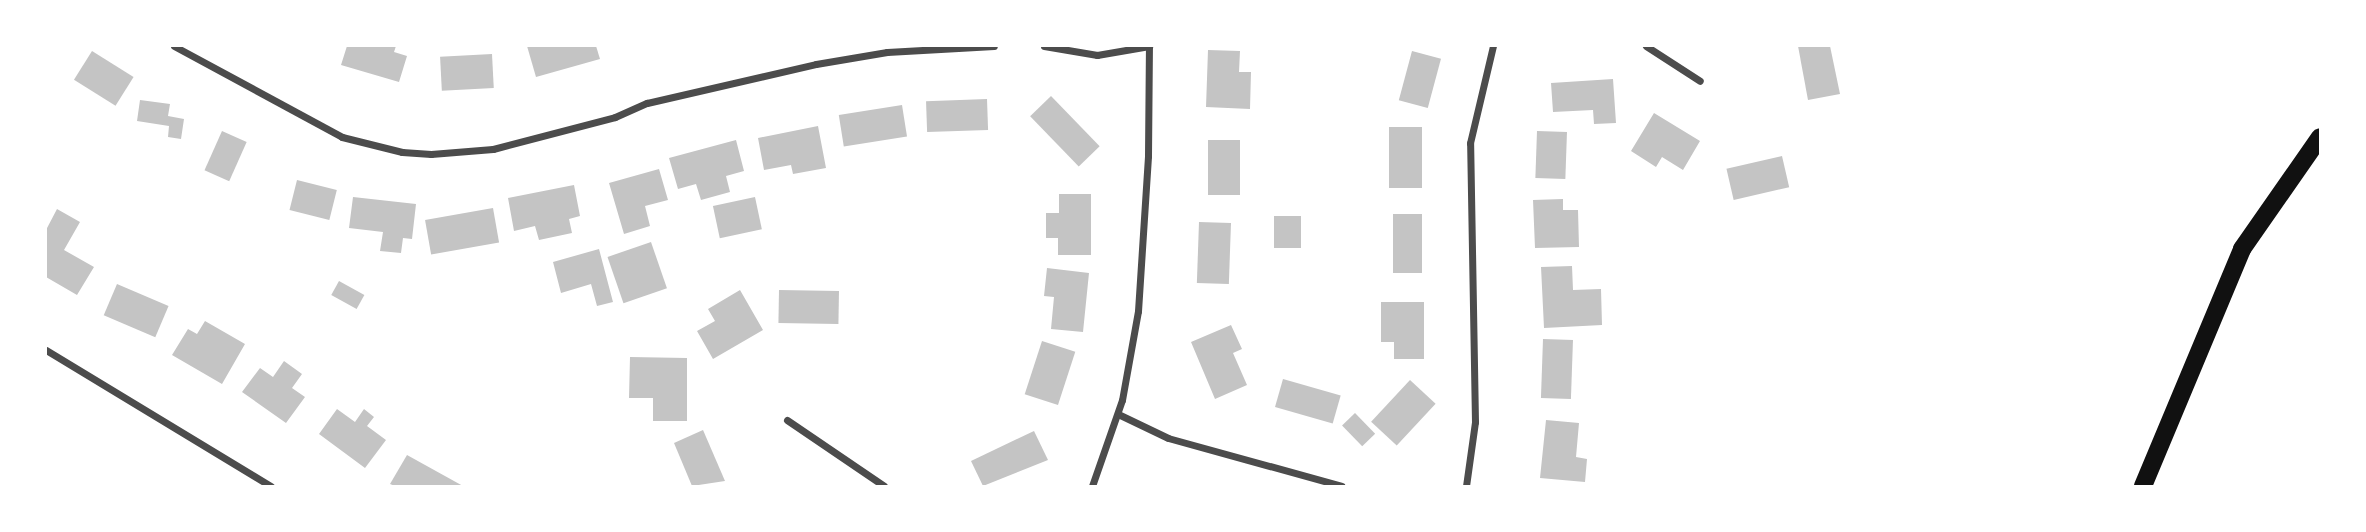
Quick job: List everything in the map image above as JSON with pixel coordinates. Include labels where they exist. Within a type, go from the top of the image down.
[{"type":"main road","points":[[2143,486],[2242,249],[2320,137]]},
{"type":"street","points":[[174,46],[342,137],[432,154],[493,149],[615,117],[647,103],[817,64],[887,52],[994,46]]},
{"type":"street","points":[[1044,46],[1097,55],[1149,46],[1148,156],[1138,311],[1118,414],[1091,486]]},
{"type":"street","points":[[1466,486],[1475,422],[1469,163],[1475,116],[1493,46]]},
{"type":"street","points":[[1646,46],[1700,81]]},
{"type":"street","points":[[46,350],[271,486]]},
{"type":"street","points":[[1118,414],[1168,438],[1342,486]]},
{"type":"street","points":[[787,420],[884,486]]},
{"type":"building","points":[[347,46],[396,46],[394,52],[407,56],[399,82],[341,65]]},
{"type":"building","points":[[527,46],[596,46],[600,59],[536,77]]},
{"type":"building","points":[[1798,46],[1830,46],[1840,94],[1808,100]]},
{"type":"building","points":[[1208,50],[1240,51],[1239,72],[1251,72],[1250,109],[1206,107]]},
{"type":"building","points":[[92,51],[134,77],[116,106],[74,80]]},
{"type":"building","points":[[1412,51],[1441,59],[1428,108],[1399,100]]},
{"type":"building","points":[[492,54],[494,88],[442,91],[440,57]]},
{"type":"building","points":[[1613,79],[1616,123],[1594,124],[1593,110],[1553,112],[1551,83]]},
{"type":"building","points":[[1051,96],[1100,146],[1079,166],[1030,116]]},
{"type":"building","points":[[987,99],[988,130],[927,132],[926,101]]},
{"type":"building","points":[[140,100],[170,104],[168,116],[184,119],[181,139],[168,137],[169,126],[137,121]]},
{"type":"building","points":[[902,105],[907,137],[844,147],[839,115]]},
{"type":"building","points":[[1654,113],[1700,141],[1683,170],[1662,157],[1656,167],[1631,151]]},
{"type":"building","points":[[818,126],[826,168],[793,174],[791,165],[764,170],[758,138]]},
{"type":"building","points":[[1389,127],[1422,127],[1422,188],[1389,188]]},
{"type":"building","points":[[222,131],[247,142],[229,181],[205,170]]},
{"type":"building","points":[[1537,131],[1567,132],[1565,179],[1535,178]]},
{"type":"building","points":[[736,140],[744,171],[726,176],[730,192],[701,200],[696,184],[678,189],[669,158]]},
{"type":"building","points":[[1208,140],[1240,140],[1240,195],[1208,195]]},
{"type":"building","points":[[1782,156],[1789,187],[1734,200],[1726,169]]},
{"type":"building","points":[[659,169],[668,200],[645,206],[650,226],[624,234],[609,183]]},
{"type":"building","points":[[297,180],[337,190],[329,220],[290,210]]},
{"type":"building","points":[[574,185],[580,216],[569,219],[572,233],[539,240],[535,226],[514,231],[508,198]]},
{"type":"building","points":[[1059,194],[1091,194],[1091,255],[1058,255],[1058,238],[1046,238],[1046,213],[1059,213]]},
{"type":"building","points":[[353,197],[416,204],[412,239],[403,238],[401,253],[380,251],[383,232],[349,228]]},
{"type":"building","points":[[755,197],[762,229],[720,238],[713,206]]},
{"type":"building","points":[[1563,199],[1563,210],[1578,210],[1579,247],[1535,248],[1533,200]]},
{"type":"building","points":[[493,208],[499,242],[431,254],[425,220]]},
{"type":"building","points":[[57,209],[80,222],[64,250],[94,267],[77,295],[46,277],[46,230]]},
{"type":"building","points":[[1393,214],[1422,214],[1422,273],[1393,273]]},
{"type":"building","points":[[1274,216],[1301,216],[1301,248],[1274,248]]},
{"type":"building","points":[[1199,222],[1231,223],[1229,284],[1197,283]]},
{"type":"building","points":[[651,242],[667,288],[623,303],[608,257]]},
{"type":"building","points":[[599,249],[613,302],[597,306],[591,284],[561,293],[553,262]]},
{"type":"building","points":[[1572,266],[1573,290],[1601,289],[1602,325],[1544,328],[1541,267]]},
{"type":"building","points":[[1047,268],[1089,273],[1083,332],[1051,329],[1054,297],[1044,296]]},
{"type":"building","points":[[339,281],[364,295],[357,309],[331,295]]},
{"type":"building","points":[[117,284],[169,306],[155,337],[104,315]]},
{"type":"building","points":[[740,290],[763,330],[713,359],[697,331],[715,321],[708,309]]},
{"type":"building","points":[[779,290],[839,291],[838,324],[778,323]]},
{"type":"building","points":[[1381,302],[1424,302],[1424,359],[1394,359],[1394,342],[1381,342]]},
{"type":"building","points":[[205,321],[245,344],[222,384],[172,355],[188,329],[197,334]]},
{"type":"building","points":[[1231,325],[1242,349],[1233,353],[1247,385],[1215,399],[1191,342]]},
{"type":"building","points":[[1543,339],[1573,340],[1571,399],[1541,398]]},
{"type":"building","points":[[1042,341],[1075,352],[1058,405],[1025,394]]},
{"type":"building","points":[[630,357],[687,358],[687,421],[653,421],[653,398],[629,398]]},
{"type":"building","points":[[284,361],[302,374],[292,388],[305,397],[286,423],[242,392],[260,368],[273,377]]},
{"type":"building","points":[[1283,379],[1341,396],[1333,423],[1275,407]]},
{"type":"building","points":[[1410,380],[1436,404],[1397,446],[1371,422]]},
{"type":"building","points":[[337,409],[355,422],[364,409],[374,417],[367,426],[386,440],[365,468],[319,434]]},
{"type":"building","points":[[1355,413],[1375,434],[1362,446],[1342,426]]},
{"type":"building","points":[[1546,420],[1579,423],[1576,457],[1587,459],[1585,482],[1540,478]]},
{"type":"building","points":[[703,430],[725,481],[692,486],[674,443]]},
{"type":"building","points":[[1034,431],[1048,460],[983,486],[971,461]]},
{"type":"building","points":[[407,455],[463,486],[390,484]]}]
